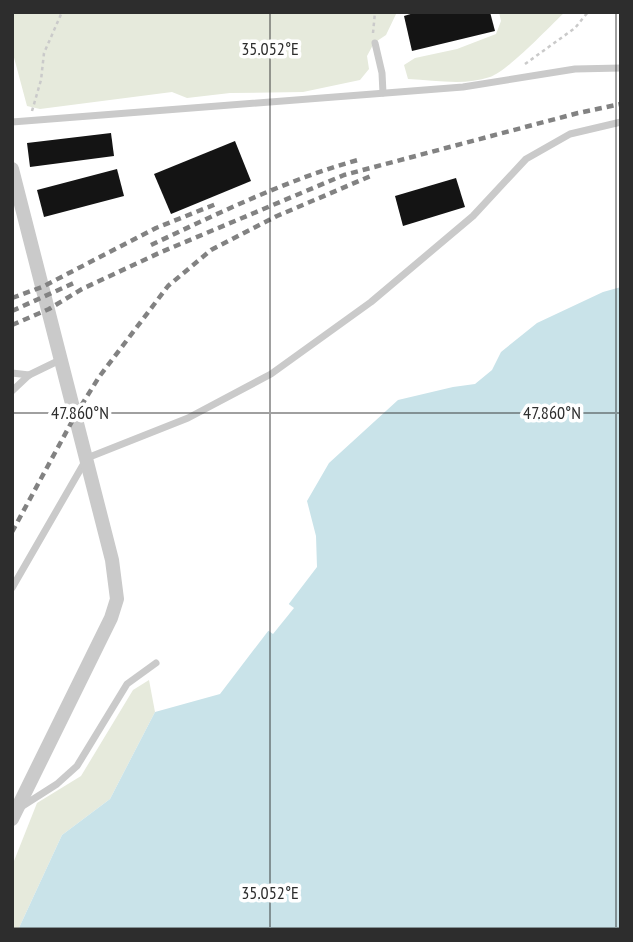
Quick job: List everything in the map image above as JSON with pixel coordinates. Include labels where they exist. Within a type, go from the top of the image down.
[{"type":"street","points":[[12,169],[113,560],[117,599],[111,618],[15,814]]},
{"type":"lane","points":[[375,43],[382,73],[383,93]]},
{"type":"lane","points":[[12,122],[463,87],[575,69],[621,68]]},
{"type":"lane","points":[[12,588],[87,458],[188,418],[271,374],[371,302],[474,216],[526,159],[570,134],[621,122]]},
{"type":"lane","points":[[12,391],[29,375],[62,359]]},
{"type":"lane","points":[[12,373],[29,375]]},
{"type":"lane","points":[[15,814],[57,784],[77,765],[127,684],[156,663]]},
{"type":"path","points":[[29,121],[41,80],[44,53],[62,12]]},
{"type":"path","points":[[375,12],[375,43]]},
{"type":"path","points":[[523,66],[575,28],[588,12]]},
{"type":"shaded area","points":[[12,12],[397,12],[386,35],[374,43],[367,56],[369,69],[360,80],[303,92],[230,93],[187,98],[172,92],[40,109],[27,106],[12,50]]},
{"type":"shaded area","points":[[499,12],[565,12],[517,58],[490,77],[460,82],[408,79],[404,65],[415,58],[457,49],[496,34],[501,21]]},
{"type":"shaded area","points":[[149,680],[155,712],[110,799],[62,835],[18,930],[12,930],[12,866],[37,803],[81,776],[133,690]]},
{"type":"water","points":[[621,287],[621,930],[18,930],[62,835],[110,799],[155,712],[220,694],[317,567],[316,536],[307,501],[329,463],[398,400],[475,384],[492,370],[501,352],[537,323],[603,292]]},
{"type":"pier","points":[[286,602],[294,608],[273,634],[266,629]]},
{"type":"building","points":[[417,12],[490,12],[495,31],[412,51],[404,16]]},
{"type":"building","points":[[111,133],[114,156],[30,167],[27,143]]},
{"type":"building","points":[[235,141],[251,181],[171,214],[154,174]]},
{"type":"building","points":[[117,169],[124,196],[44,217],[37,190]]},
{"type":"building","points":[[456,178],[465,207],[403,226],[395,196]]},
{"type":"railway","points":[[12,325],[159,253],[344,175],[621,104]]},
{"type":"railway","points":[[151,245],[279,187],[358,160]]},
{"type":"railway","points":[[12,532],[99,377],[168,286],[211,250],[277,216],[373,175]]},
{"type":"railway","points":[[12,298],[42,287],[156,228],[216,204]]},
{"type":"railway","points":[[12,311],[76,282]]}]
